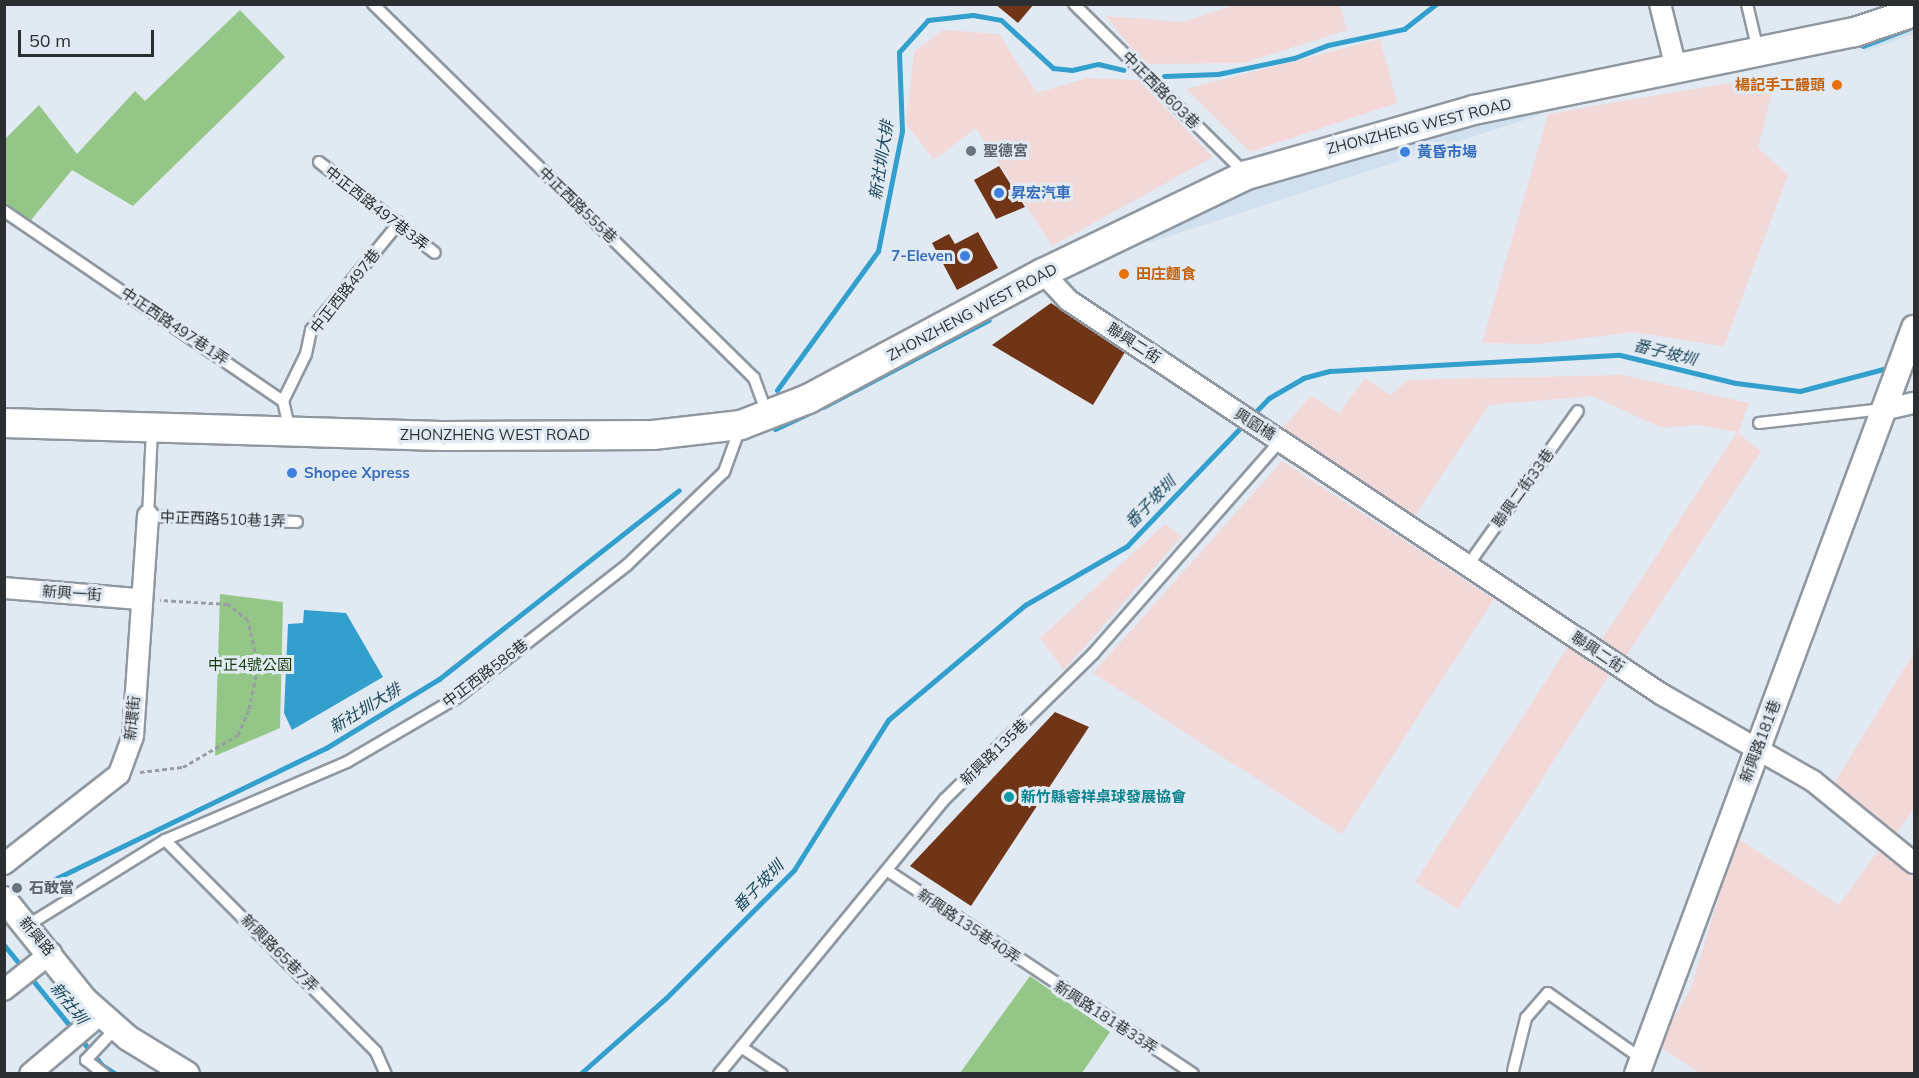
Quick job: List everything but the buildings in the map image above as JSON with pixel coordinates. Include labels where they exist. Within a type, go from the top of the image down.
[{"type":"main road","name":"ZHONZHENG WEST ROAD","points":[[4,423],[290,431],[653,435],[741,425],[768,416],[844,381],[1043,273],[1247,175],[1474,110],[1855,32],[1914,12]]},
{"type":"street","points":[[1660,4],[1676,68]]},
{"type":"street","name":"聯興二街","points":[[1043,273],[1068,300],[1229,408]]},
{"type":"street","name":"新興路181巷","points":[[1640,1066],[1756,752],[1887,409],[1914,330]]},
{"type":"street","points":[[1887,409],[1914,403]]},
{"type":"street","name":"興園橋","points":[[1229,408],[1281,440]]},
{"type":"street","name":"聯興二街","points":[[1281,440],[1468,565],[1756,752],[1813,781],[1914,863]]},
{"type":"street","name":"新環街","points":[[4,864],[119,774],[133,736],[139,599],[148,516]]},
{"type":"street","name":"新興一街","points":[[4,588],[139,599]]},
{"type":"street","name":"新興路","points":[[4,899],[51,953],[92,1028],[187,1074]]},
{"type":"street","points":[[18,980],[51,953]]},
{"type":"street","points":[[30,1074],[92,1028]]},
{"type":"lane","name":"中正西路555巷","points":[[373,4],[754,378],[768,416]]},
{"type":"lane","name":"中正西路603巷","points":[[1074,4],[1247,175]]},
{"type":"lane","points":[[1747,4],[1758,52]]},
{"type":"lane","name":"中正西路497巷3弄","points":[[319,162],[399,223],[435,254]]},
{"type":"lane","name":"中正西路497巷1弄","points":[[4,212],[283,401]]},
{"type":"lane","name":"中正西路497巷","points":[[283,401],[306,354],[310,330],[399,223]]},
{"type":"lane","points":[[283,401],[290,431]]},
{"type":"lane","points":[[1759,423],[1887,409]]},
{"type":"lane","name":"聯興二街33巷","points":[[1468,565],[1578,411]]},
{"type":"lane","name":"中正西路586巷","points":[[28,925],[165,840],[347,762],[455,699],[627,565],[724,472],[741,425]]},
{"type":"lane","points":[[148,516],[152,428]]},
{"type":"lane","name":"新興路135巷","points":[[719,1074],[945,799],[1094,654],[1281,440]]},
{"type":"lane","name":"中正西路510巷1弄","points":[[148,516],[297,522]]},
{"type":"lane","name":"新興路65巷7弄","points":[[165,840],[376,1052],[386,1074]]},
{"type":"lane","name":"新興路135巷40弄","points":[[888,871],[1050,980]]},
{"type":"lane","name":"新興路181巷33弄","points":[[1050,980],[1193,1074]]},
{"type":"lane","points":[[1513,1071],[1526,1018],[1548,993],[1640,1066]]},
{"type":"lane","points":[[92,1028],[98,1047],[86,1060],[104,1074]]},
{"type":"lane","points":[[741,1047],[782,1074]]},
{"type":"path","points":[[135,772],[183,767],[238,735],[249,709],[258,666],[248,620],[228,604],[139,599]]},
{"type":"shaded area","points":[[1235,5],[1340,5],[1347,30],[1244,63],[1144,64],[1106,16],[1183,22]]},
{"type":"shaded area","points":[[1914,24],[1914,34],[1864,52],[1863,41]]},
{"type":"shaded area","points":[[943,30],[999,34],[1037,93],[1087,78],[1138,80],[1213,157],[1052,246],[976,128],[934,160],[906,124],[914,52]]},
{"type":"shaded area","points":[[1380,39],[1397,103],[1250,152],[1186,89]]},
{"type":"shaded area","points":[[1776,75],[1758,148],[1788,175],[1724,346],[1632,332],[1539,344],[1482,343],[1548,114]]},
{"type":"shaded area","name":"黃昏市場","points":[[1539,107],[1540,115],[1148,243],[1141,239],[1253,189]]},
{"type":"shaded area","points":[[1623,375],[1749,403],[1738,433],[1761,451],[1626,656],[1602,639],[1737,432],[1697,425],[1662,428],[1592,396],[1489,405],[1413,519],[1279,432],[1311,396],[1339,413],[1365,378],[1390,395],[1408,380]]},
{"type":"shaded area","points":[[1282,461],[1494,599],[1342,834],[1093,673]]},
{"type":"shaded area","points":[[1165,524],[1182,536],[1064,670],[1040,638]]},
{"type":"shaded area","points":[[1568,647],[1610,674],[1458,909],[1415,882]]},
{"type":"shaded area","points":[[1914,652],[1914,809],[1893,838],[1829,792]]},
{"type":"shaded area","points":[[1737,838],[1839,905],[1878,851],[1914,877],[1914,1073],[1700,1073],[1658,1046],[1690,990]]},
{"type":"green space","points":[[240,10],[285,57],[133,206],[72,170],[27,225],[5,204],[4,140],[39,105],[77,154],[135,91],[145,101]]},
{"type":"green space","name":"中正4號公園","points":[[220,594],[283,602],[280,728],[215,756]]},
{"type":"green space","points":[[1030,976],[1110,1032],[1082,1073],[960,1073]]},
{"type":"water","points":[[304,610],[346,613],[383,677],[292,730],[284,713],[288,624],[303,623]]},
{"type":"waterway","name":"新社圳大排","points":[[1164,76],[1218,74],[1294,58],[1328,45],[1404,29],[1436,4]]},
{"type":"waterway","name":"新社圳大排","points":[[777,390],[878,251],[902,131],[899,52],[928,20],[973,15],[1001,20],[1053,68],[1072,70],[1098,64],[1123,70]]},
{"type":"waterway","points":[[1863,46],[1912,27]]},
{"type":"waterway","points":[[823,407],[989,320]]},
{"type":"waterway","name":"番子坡圳","points":[[580,1074],[666,998],[794,870],[888,720],[1025,605],[1127,546],[1269,398],[1303,378],[1330,371],[1620,355],[1736,383],[1800,391],[1891,367]]},
{"type":"waterway","points":[[775,429],[807,414]]},
{"type":"waterway","name":"新社圳大排","points":[[30,891],[326,748],[439,679],[679,490]]},
{"type":"waterway","name":"新社圳","points":[[4,945],[102,1065],[116,1074]]},
{"type":"place","name":"楊記手工饅頭","points":[[1837,85]]},
{"type":"place","name":"聖德宮","points":[[971,151]]},
{"type":"place","name":"黃昏市場","points":[[1405,152]]},
{"type":"place","name":"昇宏汽車","points":[[999,193]]},
{"type":"place","name":"7-Eleven","points":[[965,256]]},
{"type":"place","name":"田庄麵食","points":[[1124,274]]},
{"type":"place","name":"Shopee Xpress","points":[[292,473]]},
{"type":"place","name":"新竹縣睿祥桌球發展協會","points":[[1009,797]]},
{"type":"place","name":"石敢當","points":[[17,888]]}]
